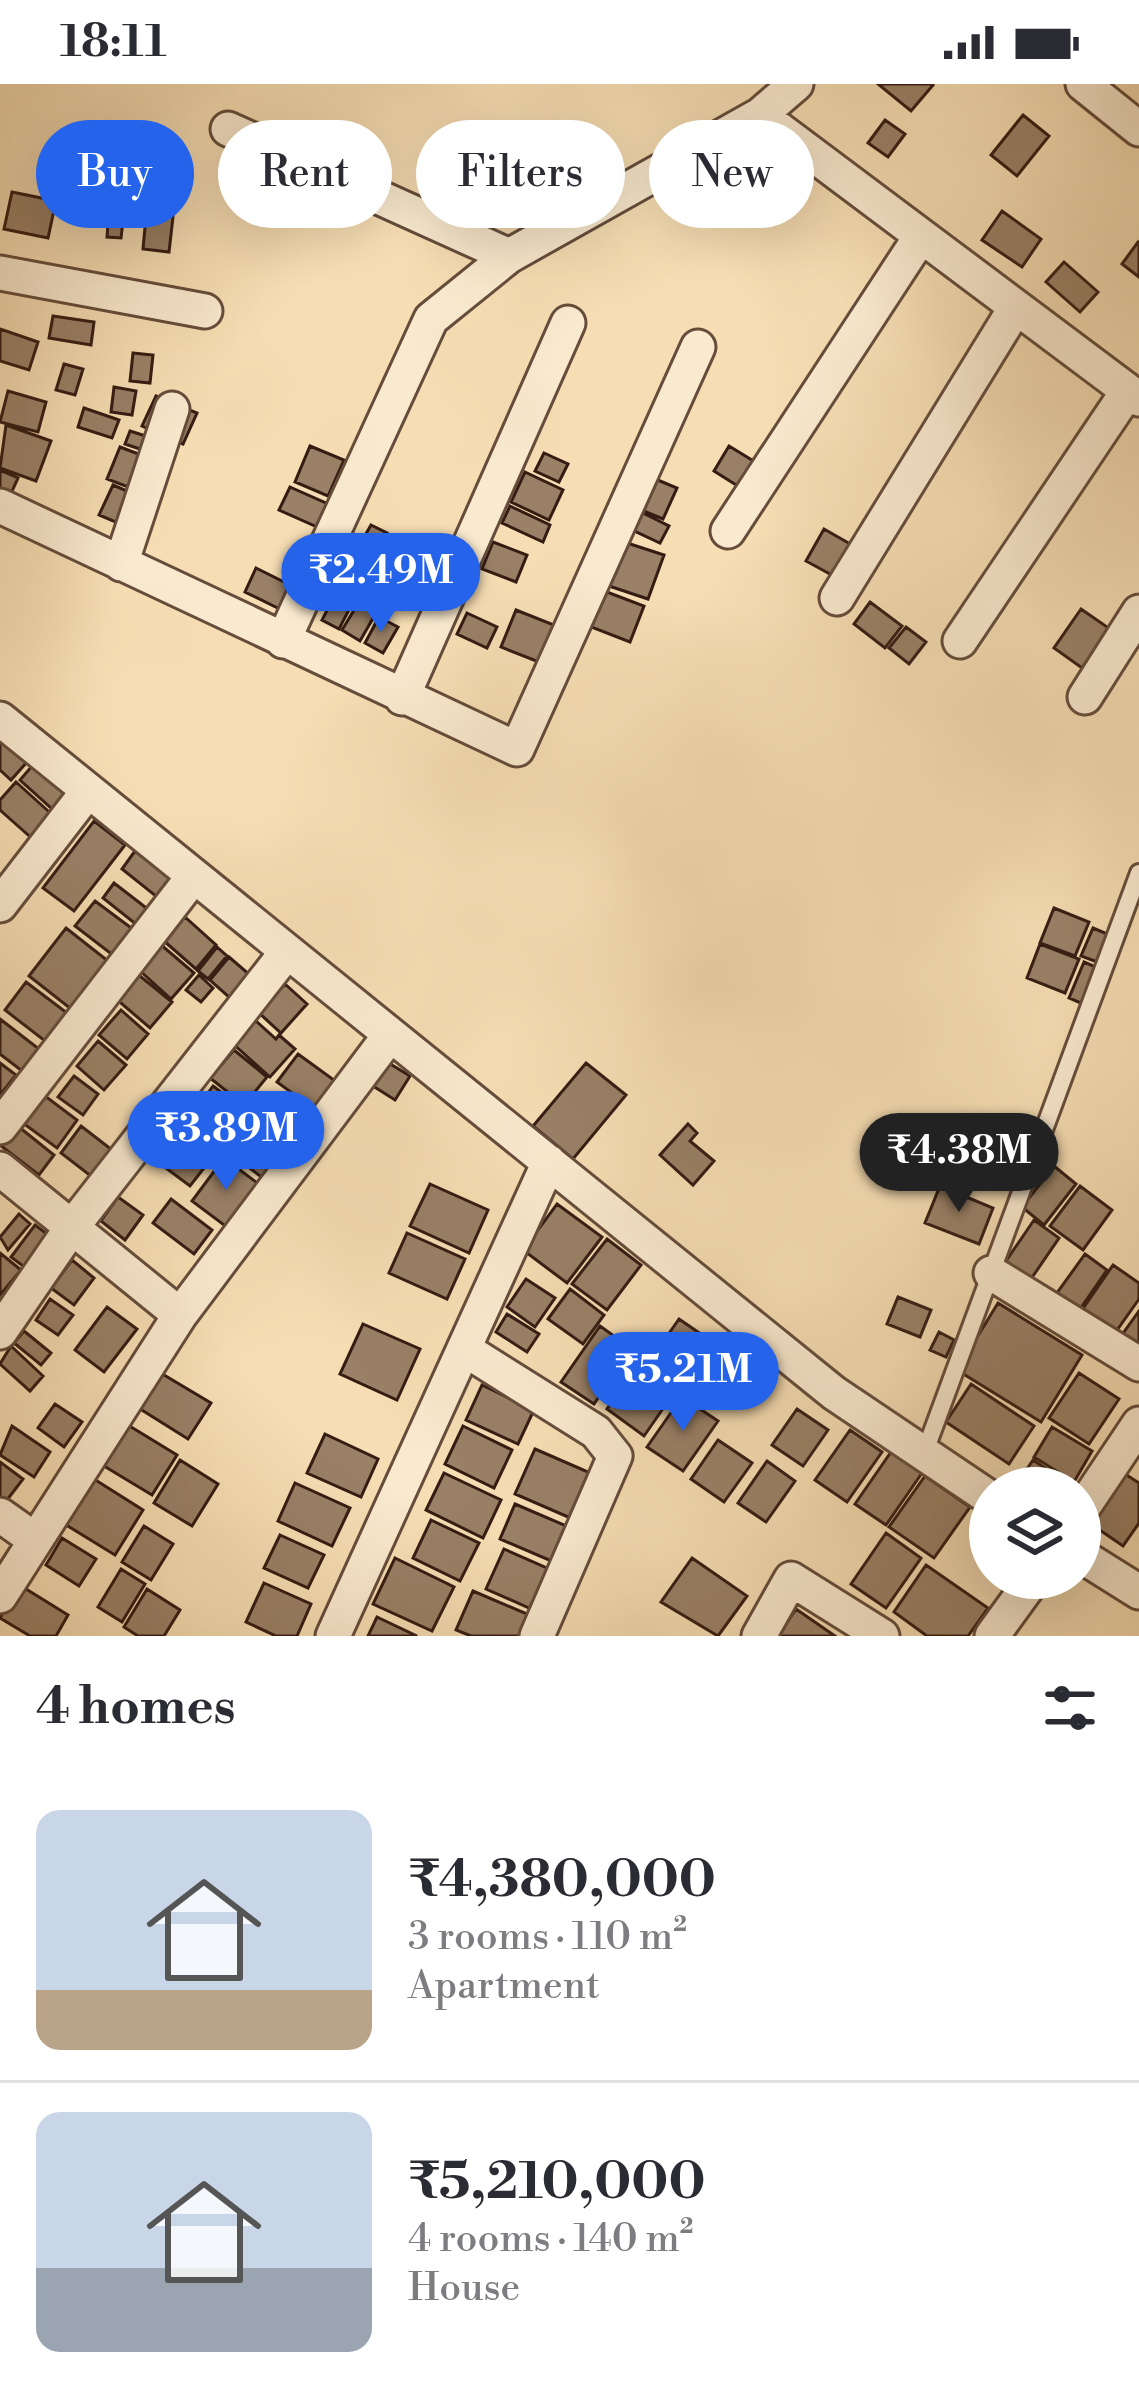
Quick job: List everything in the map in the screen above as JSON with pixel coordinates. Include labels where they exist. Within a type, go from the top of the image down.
[{"type":"street","points":[[283,641],[431,319],[509,256],[760,115],[796,84]]},
{"type":"street","points":[[1083,84],[1126,113]]},
{"type":"street","points":[[760,115],[1134,395],[961,641]]},
{"type":"street","points":[[392,203],[509,256]]},
{"type":"street","points":[[728,531],[921,236]]},
{"type":"street","points":[[0,273],[205,311]]},
{"type":"street","points":[[837,598],[1016,308]]},
{"type":"street","points":[[402,698],[568,322]]},
{"type":"street","points":[[0,506],[517,749],[698,347]]},
{"type":"street","points":[[121,564],[172,409]]},
{"type":"street","points":[[1084,698],[1139,612]]},
{"type":"street","points":[[0,719],[834,1393],[969,1484]]},
{"type":"street","points":[[0,905],[88,791]]},
{"type":"street","points":[[0,1127],[193,877]]},
{"type":"street","points":[[0,1332],[72,1227],[286,953]]},
{"type":"street","points":[[0,1596],[180,1315],[390,1035]]},
{"type":"street","points":[[333,1636],[550,1162]]},
{"type":"street","points":[[0,1169],[180,1315]]},
{"type":"street","points":[[991,1273],[1139,1364]]},
{"type":"street","points":[[464,1348],[596,1432],[615,1456],[537,1636]]},
{"type":"street","points":[[1101,1481],[1139,1424]]},
{"type":"street","points":[[0,1515],[34,1539]]},
{"type":"street","points":[[1101,1569],[1139,1592]]},
{"type":"street","points":[[759,1636],[791,1580],[882,1636]]},
{"type":"street","points":[[992,1636],[1019,1599]]},
{"type":"lane","points":[[924,1454],[1139,873]]},
{"type":"building","points":[[878,84],[932,84],[933,85],[911,111]]},
{"type":"building","points":[[1023,115],[1049,136],[1017,176],[991,155]]},
{"type":"building","points":[[885,120],[905,134],[888,157],[868,143]]},
{"type":"building","points":[[12,192],[36,197],[36,228],[50,228],[48,238],[4,229]]},
{"type":"building","points":[[1002,211],[1041,239],[1022,267],[982,240]]},
{"type":"building","points":[[108,228],[122,228],[121,238],[107,237]]},
{"type":"building","points":[[145,228],[172,228],[169,252],[143,249]]},
{"type":"building","points":[[1139,243],[1139,277],[1122,264]]},
{"type":"building","points":[[1064,262],[1098,292],[1080,312],[1046,282]]},
{"type":"building","points":[[53,316],[94,322],[91,345],[49,338]]},
{"type":"building","points":[[0,329],[38,342],[29,370],[0,361]]},
{"type":"building","points":[[133,353],[153,355],[150,383],[130,381]]},
{"type":"building","points":[[64,364],[83,369],[75,395],[56,390]]},
{"type":"building","points":[[114,387],[136,391],[132,415],[111,412]]},
{"type":"building","points":[[8,391],[46,402],[38,432],[0,422]]},
{"type":"building","points":[[156,396],[197,413],[183,444],[142,426]]},
{"type":"building","points":[[84,408],[119,420],[112,438],[78,427]]},
{"type":"building","points":[[6,425],[51,441],[36,481],[0,468]]},
{"type":"building","points":[[130,431],[177,446],[173,460],[125,444]]},
{"type":"building","points":[[310,446],[344,460],[328,496],[295,482]]},
{"type":"building","points":[[729,446],[760,465],[744,490],[714,471]]},
{"type":"building","points":[[120,447],[165,464],[152,496],[107,479]]},
{"type":"building","points":[[544,453],[568,464],[559,482],[535,471]]},
{"type":"building","points":[[0,470],[18,478],[3,511],[0,510]]},
{"type":"building","points":[[525,472],[563,490],[549,520],[511,502]]},
{"type":"building","points":[[653,478],[677,488],[663,519],[639,509]]},
{"type":"building","points":[[113,485],[157,504],[144,534],[99,515]]},
{"type":"building","points":[[290,487],[344,511],[333,534],[279,510]]},
{"type":"building","points":[[510,506],[550,525],[543,542],[502,523]]},
{"type":"building","points":[[637,510],[669,526],[660,543],[628,528]]},
{"type":"building","points":[[371,525],[387,533],[379,547],[363,539]]},
{"type":"building","points":[[824,529],[859,549],[841,580],[806,561]]},
{"type":"building","points":[[621,541],[664,555],[648,599],[606,585]]},
{"type":"building","points":[[493,542],[527,555],[516,582],[482,569]]},
{"type":"building","points":[[415,547],[449,561],[434,597],[400,582]]},
{"type":"building","points":[[256,568],[306,593],[294,616],[245,592]]},
{"type":"building","points":[[338,589],[355,598],[339,629],[322,620]]},
{"type":"building","points":[[599,589],[644,606],[630,642],[586,625]]},
{"type":"building","points":[[359,602],[376,613],[360,641],[342,630]]},
{"type":"building","points":[[870,602],[902,626],[885,648],[854,624]]},
{"type":"building","points":[[1081,609],[1110,629],[1082,668],[1054,648]]},
{"type":"building","points":[[516,610],[559,627],[544,664],[501,647]]},
{"type":"building","points":[[467,613],[497,627],[487,648],[457,634]]},
{"type":"building","points":[[379,617],[398,627],[383,653],[365,643]]},
{"type":"building","points":[[906,627],[926,642],[909,664],[889,648]]},
{"type":"building","points":[[0,738],[27,762],[11,780],[0,770]]},
{"type":"building","points":[[32,766],[73,801],[60,816],[20,780]]},
{"type":"building","points":[[16,782],[57,819],[36,842],[0,810],[0,800]]},
{"type":"building","points":[[94,821],[125,845],[74,911],[43,888]]},
{"type":"building","points":[[135,851],[171,879],[157,897],[122,869]]},
{"type":"building","points":[[114,883],[149,910],[137,925],[103,898]]},
{"type":"building","points":[[95,901],[134,930],[114,956],[75,926]]},
{"type":"building","points":[[1054,908],[1089,922],[1075,956],[1040,943]]},
{"type":"building","points":[[185,917],[216,945],[196,969],[164,941]]},
{"type":"building","points":[[66,928],[108,961],[71,1009],[29,976]]},
{"type":"building","points":[[1093,928],[1112,936],[1100,963],[1081,956]]},
{"type":"building","points":[[160,944],[194,973],[171,999],[138,969]]},
{"type":"building","points":[[1040,944],[1079,959],[1065,993],[1027,978]]},
{"type":"building","points":[[217,947],[227,956],[208,979],[198,971]]},
{"type":"building","points":[[229,957],[258,982],[238,1005],[210,980]]},
{"type":"building","points":[[1084,962],[1098,968],[1083,1004],[1069,998]]},
{"type":"building","points":[[135,972],[172,1002],[150,1028],[114,997]]},
{"type":"building","points":[[199,975],[213,988],[201,1002],[186,990]]},
{"type":"building","points":[[26,982],[67,1013],[45,1041],[5,1010]]},
{"type":"building","points":[[285,984],[307,1004],[281,1033],[259,1013]]},
{"type":"building","points":[[121,1010],[148,1034],[127,1059],[99,1035]]},
{"type":"building","points":[[257,1014],[256,1021],[295,1049],[270,1077],[231,1042]]},
{"type":"building","points":[[0,1019],[39,1049],[22,1071],[0,1054]]},
{"type":"building","points":[[98,1041],[126,1065],[104,1090],[77,1066]]},
{"type":"building","points":[[234,1050],[267,1077],[244,1105],[210,1078]]},
{"type":"building","points":[[298,1054],[338,1083],[318,1112],[277,1082]]},
{"type":"building","points":[[387,1062],[410,1076],[395,1100],[373,1086]]},
{"type":"building","points":[[0,1063],[16,1075],[0,1095]]},
{"type":"building","points":[[586,1063],[626,1095],[573,1159],[533,1126]]},
{"type":"building","points":[[74,1076],[98,1094],[83,1115],[58,1097]]},
{"type":"building","points":[[213,1086],[244,1109],[237,1119],[206,1096]]},
{"type":"building","points":[[37,1090],[77,1120],[57,1148],[16,1118]]},
{"type":"building","points":[[966,1116],[1012,1135],[1000,1165],[954,1146]]},
{"type":"building","points":[[14,1123],[54,1155],[39,1175],[0,1145]]},
{"type":"building","points":[[688,1124],[697,1133],[690,1141],[714,1161],[693,1185],[660,1155]]},
{"type":"building","points":[[81,1126],[116,1153],[96,1180],[61,1153]]},
{"type":"building","points":[[242,1129],[281,1158],[264,1179],[226,1150]]},
{"type":"building","points":[[164,1139],[204,1168],[190,1186],[151,1157]]},
{"type":"building","points":[[224,1158],[260,1185],[228,1228],[192,1201]]},
{"type":"building","points":[[1054,1166],[1076,1184],[1044,1225],[1022,1207]]},
{"type":"building","points":[[430,1184],[488,1210],[469,1253],[410,1226]]},
{"type":"building","points":[[940,1186],[993,1208],[979,1244],[925,1223]]},
{"type":"building","points":[[1080,1186],[1112,1210],[1083,1250],[1050,1226]]},
{"type":"building","points":[[118,1197],[143,1215],[125,1240],[101,1221]]},
{"type":"building","points":[[171,1199],[212,1230],[194,1254],[153,1223]]},
{"type":"building","points":[[557,1204],[602,1237],[567,1283],[523,1250]]},
{"type":"building","points":[[19,1214],[30,1224],[8,1250],[0,1237]]},
{"type":"building","points":[[1034,1220],[1059,1238],[1031,1279],[1006,1261]]},
{"type":"building","points":[[35,1225],[51,1237],[27,1269],[11,1257]]},
{"type":"building","points":[[407,1233],[465,1259],[447,1299],[389,1273]]},
{"type":"building","points":[[607,1239],[641,1265],[607,1310],[572,1284]]},
{"type":"building","points":[[0,1253],[21,1270],[0,1295]]},
{"type":"building","points":[[1085,1254],[1107,1270],[1080,1309],[1057,1293]]},
{"type":"building","points":[[72,1260],[94,1278],[74,1305],[51,1288]]},
{"type":"building","points":[[1113,1265],[1139,1283],[1139,1299],[1115,1333],[1082,1310]]},
{"type":"building","points":[[526,1279],[555,1298],[535,1327],[507,1307]]},
{"type":"building","points":[[570,1289],[604,1315],[583,1344],[548,1319]]},
{"type":"building","points":[[898,1297],[931,1310],[920,1337],[887,1324]]},
{"type":"building","points":[[50,1299],[73,1315],[58,1335],[36,1320]]},
{"type":"building","points":[[998,1303],[1082,1355],[1041,1422],[957,1370]]},
{"type":"building","points":[[107,1307],[137,1329],[104,1372],[75,1350]]},
{"type":"building","points":[[1139,1311],[1139,1348],[1121,1336]]},
{"type":"building","points":[[507,1314],[539,1334],[527,1352],[496,1332]]},
{"type":"building","points":[[679,1319],[708,1339],[680,1379],[651,1359]]},
{"type":"building","points":[[363,1324],[420,1349],[397,1400],[340,1374]]},
{"type":"building","points":[[600,1326],[632,1349],[594,1404],[561,1382]]},
{"type":"building","points":[[24,1331],[51,1353],[41,1365],[14,1343]]},
{"type":"building","points":[[939,1332],[954,1340],[946,1357],[930,1350]]},
{"type":"building","points":[[11,1346],[43,1376],[30,1391],[0,1364]]},
{"type":"building","points":[[640,1361],[678,1387],[644,1436],[607,1409]]},
{"type":"building","points":[[159,1372],[211,1403],[188,1439],[137,1407]]},
{"type":"building","points":[[1079,1373],[1119,1399],[1089,1444],[1049,1418]]},
{"type":"building","points":[[971,1384],[1034,1426],[1009,1464],[946,1422]]},
{"type":"building","points":[[482,1385],[534,1410],[518,1444],[466,1420]]},
{"type":"building","points":[[682,1397],[718,1421],[683,1471],[647,1447]]},
{"type":"building","points":[[55,1404],[82,1422],[64,1447],[38,1428]]},
{"type":"building","points":[[797,1409],[828,1430],[803,1466],[772,1445]]},
{"type":"building","points":[[123,1422],[177,1455],[152,1495],[99,1463]]},
{"type":"building","points":[[12,1426],[50,1452],[34,1477],[0,1455]]},
{"type":"building","points":[[463,1426],[512,1450],[494,1488],[445,1464]]},
{"type":"building","points":[[1052,1427],[1092,1451],[1083,1467],[1050,1467],[1034,1457]]},
{"type":"building","points":[[850,1430],[882,1452],[847,1502],[815,1480]]},
{"type":"building","points":[[325,1434],[378,1459],[361,1497],[307,1473]]},
{"type":"building","points":[[718,1440],[752,1463],[724,1502],[691,1479]]},
{"type":"building","points":[[535,1449],[595,1475],[575,1520],[515,1494]]},
{"type":"building","points":[[891,1452],[922,1473],[886,1525],[855,1504]]},
{"type":"building","points":[[180,1460],[218,1484],[192,1526],[154,1503]]},
{"type":"building","points":[[767,1461],[795,1481],[766,1522],[738,1503]]},
{"type":"building","points":[[0,1462],[23,1479],[4,1504],[0,1500]]},
{"type":"building","points":[[444,1473],[501,1500],[483,1538],[426,1510]]},
{"type":"building","points":[[86,1474],[143,1510],[115,1555],[58,1520]]},
{"type":"building","points":[[1125,1474],[1139,1483],[1139,1523],[1123,1546],[1101,1531],[1101,1509]]},
{"type":"building","points":[[925,1476],[969,1506],[934,1558],[889,1527]]},
{"type":"building","points":[[295,1483],[350,1508],[332,1546],[278,1521]]},
{"type":"building","points":[[515,1504],[571,1528],[556,1563],[500,1539]]},
{"type":"building","points":[[431,1520],[479,1543],[460,1581],[413,1558]]},
{"type":"building","points":[[144,1526],[173,1544],[151,1580],[122,1562]]},
{"type":"building","points":[[886,1533],[921,1558],[886,1608],[851,1584]]},
{"type":"building","points":[[280,1535],[324,1555],[308,1588],[264,1568]]},
{"type":"building","points":[[62,1538],[96,1559],[79,1586],[46,1565]]},
{"type":"building","points":[[504,1549],[556,1572],[538,1612],[486,1589]]},
{"type":"building","points":[[395,1558],[454,1587],[432,1631],[373,1604]]},
{"type":"building","points":[[692,1558],[747,1596],[718,1636],[661,1602]]},
{"type":"building","points":[[926,1565],[988,1608],[968,1636],[927,1636],[894,1612]]},
{"type":"building","points":[[121,1569],[145,1584],[122,1622],[98,1607]]},
{"type":"building","points":[[264,1583],[311,1604],[297,1636],[276,1636],[246,1622]]},
{"type":"building","points":[[18,1584],[68,1615],[56,1636],[30,1636],[0,1618]]},
{"type":"building","points":[[147,1589],[180,1610],[164,1636],[138,1636],[124,1627]]},
{"type":"building","points":[[473,1591],[534,1617],[525,1636],[471,1636],[456,1630]]},
{"type":"building","points":[[796,1609],[835,1636],[778,1636]]},
{"type":"building","points":[[377,1617],[417,1636],[368,1636]]}]
